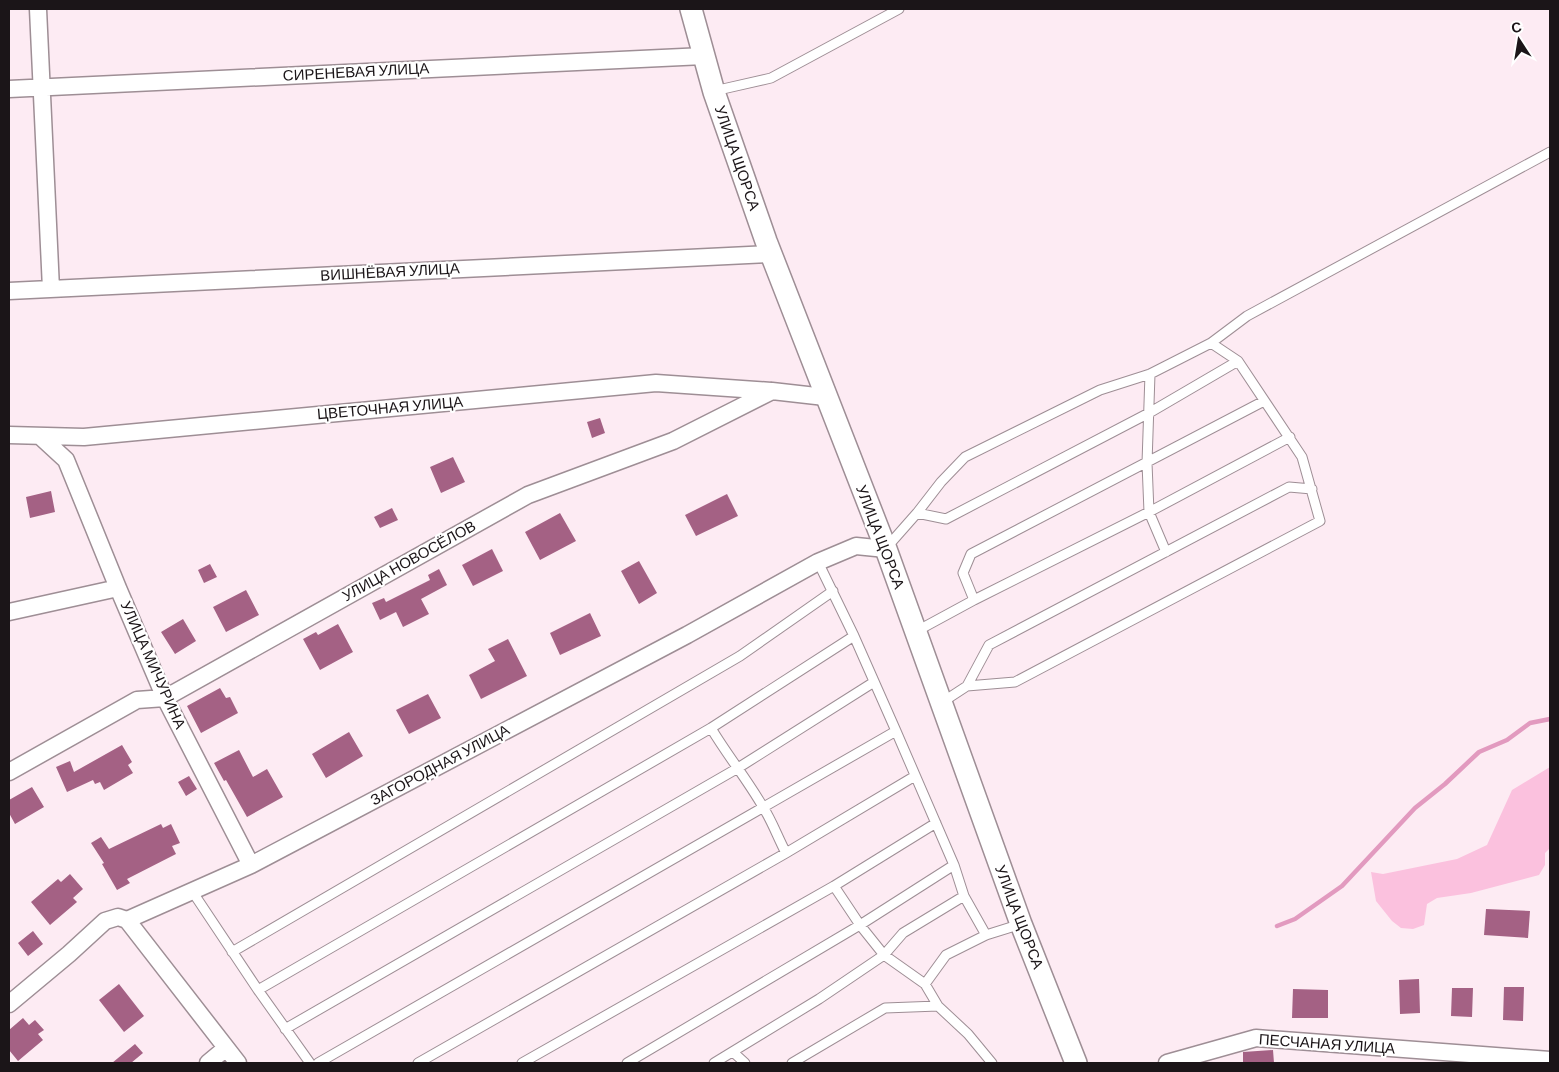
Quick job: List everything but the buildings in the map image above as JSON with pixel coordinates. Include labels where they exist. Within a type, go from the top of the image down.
[{"type":"street","points":[[38,9],[51,289]]},
{"type":"street","name":"УЛИЦА ЩОРСА","points":[[691,9],[714,92],[770,254],[886,549],[1021,924],[1076,1063]]},
{"type":"street","name":"СИРЕНЕВАЯ УЛИЦА","points":[[9,88],[704,56]]},
{"type":"street","name":"ВИШНЁВАЯ УЛИЦА","points":[[9,291],[770,254]]},
{"type":"street","name":"ЦВЕТОЧНАЯ УЛИЦА","points":[[9,435],[84,437],[656,383],[772,391]]},
{"type":"street","points":[[772,391],[825,397]]},
{"type":"street","name":"УЛИЦА НОВОСЁЛОВ","points":[[9,772],[137,700],[165,698],[528,495],[673,442],[772,391]]},
{"type":"street","name":"УЛИЦА МИЧУРИНА","points":[[41,437],[66,460],[165,698],[251,865]]},
{"type":"street","points":[[66,460],[84,437]]},
{"type":"street","name":"ЗАГОРОДНАЯ УЛИЦА","points":[[9,1004],[105,921],[118,917],[127,920],[251,865],[687,635],[818,562],[856,546],[886,549]]},
{"type":"street","points":[[9,612],[118,588]]},
{"type":"street","points":[[127,920],[238,1063]]},
{"type":"street","name":"ПЕСЧАНАЯ УЛИЦА","points":[[1167,1063],[1256,1038],[1550,1060]]},
{"type":"street","points":[[208,1063],[226,1048]]},
{"type":"lane","points":[[714,92],[771,78],[898,9]]},
{"type":"lane","points":[[886,549],[941,482],[965,457],[1100,390],[1150,374],[1211,343],[1247,316],[1550,152]]},
{"type":"lane","points":[[967,686],[1015,682],[1320,520],[1302,457],[1290,437],[1238,361],[1211,343]]},
{"type":"lane","points":[[917,513],[946,519],[1148,413],[1238,361]]},
{"type":"lane","points":[[1150,374],[1147,463],[1149,512],[1166,552]]},
{"type":"lane","points":[[974,600],[963,573],[971,554],[1264,401]]},
{"type":"lane","points":[[915,632],[1290,437]]},
{"type":"lane","points":[[941,704],[967,686],[989,645],[1289,487],[1312,489]]},
{"type":"lane","points":[[818,562],[854,636],[896,731],[954,865],[964,896],[986,935]]},
{"type":"lane","points":[[232,952],[740,656],[833,591]]},
{"type":"lane","points":[[258,990],[711,728],[854,636]]},
{"type":"lane","points":[[285,1029],[738,768],[874,682]]},
{"type":"lane","points":[[711,728],[728,758],[738,768],[764,808],[786,853]]},
{"type":"lane","points":[[318,1063],[896,731]]},
{"type":"lane","points":[[418,1063],[786,853],[915,776]]},
{"type":"lane","points":[[522,1063],[834,886],[936,823]]},
{"type":"lane","points":[[627,1063],[860,925],[954,865]]},
{"type":"lane","points":[[834,886],[860,925],[884,955],[925,984],[938,1006],[968,1034],[992,1063]]},
{"type":"lane","points":[[192,891],[258,990],[310,1063]]},
{"type":"lane","points":[[714,1063],[819,999],[884,955],[903,933],[964,896]]},
{"type":"lane","points":[[925,984],[946,956],[986,935],[1021,924]]},
{"type":"lane","points":[[792,1063],[884,1008],[938,1006]]},
{"type":"lane","points":[[733,1052],[745,1063]]},
{"type":"shaded area","points":[[1550,767],[1550,848],[1545,853],[1545,865],[1539,875],[1471,893],[1437,898],[1427,904],[1424,925],[1413,929],[1401,928],[1392,921],[1376,901],[1371,872],[1383,874],[1457,859],[1487,845],[1512,790]]},
{"type":"waterway","points":[[1277,926],[1295,919],[1342,886],[1415,808],[1445,784],[1479,752],[1507,740],[1530,723],[1550,719]]}]
